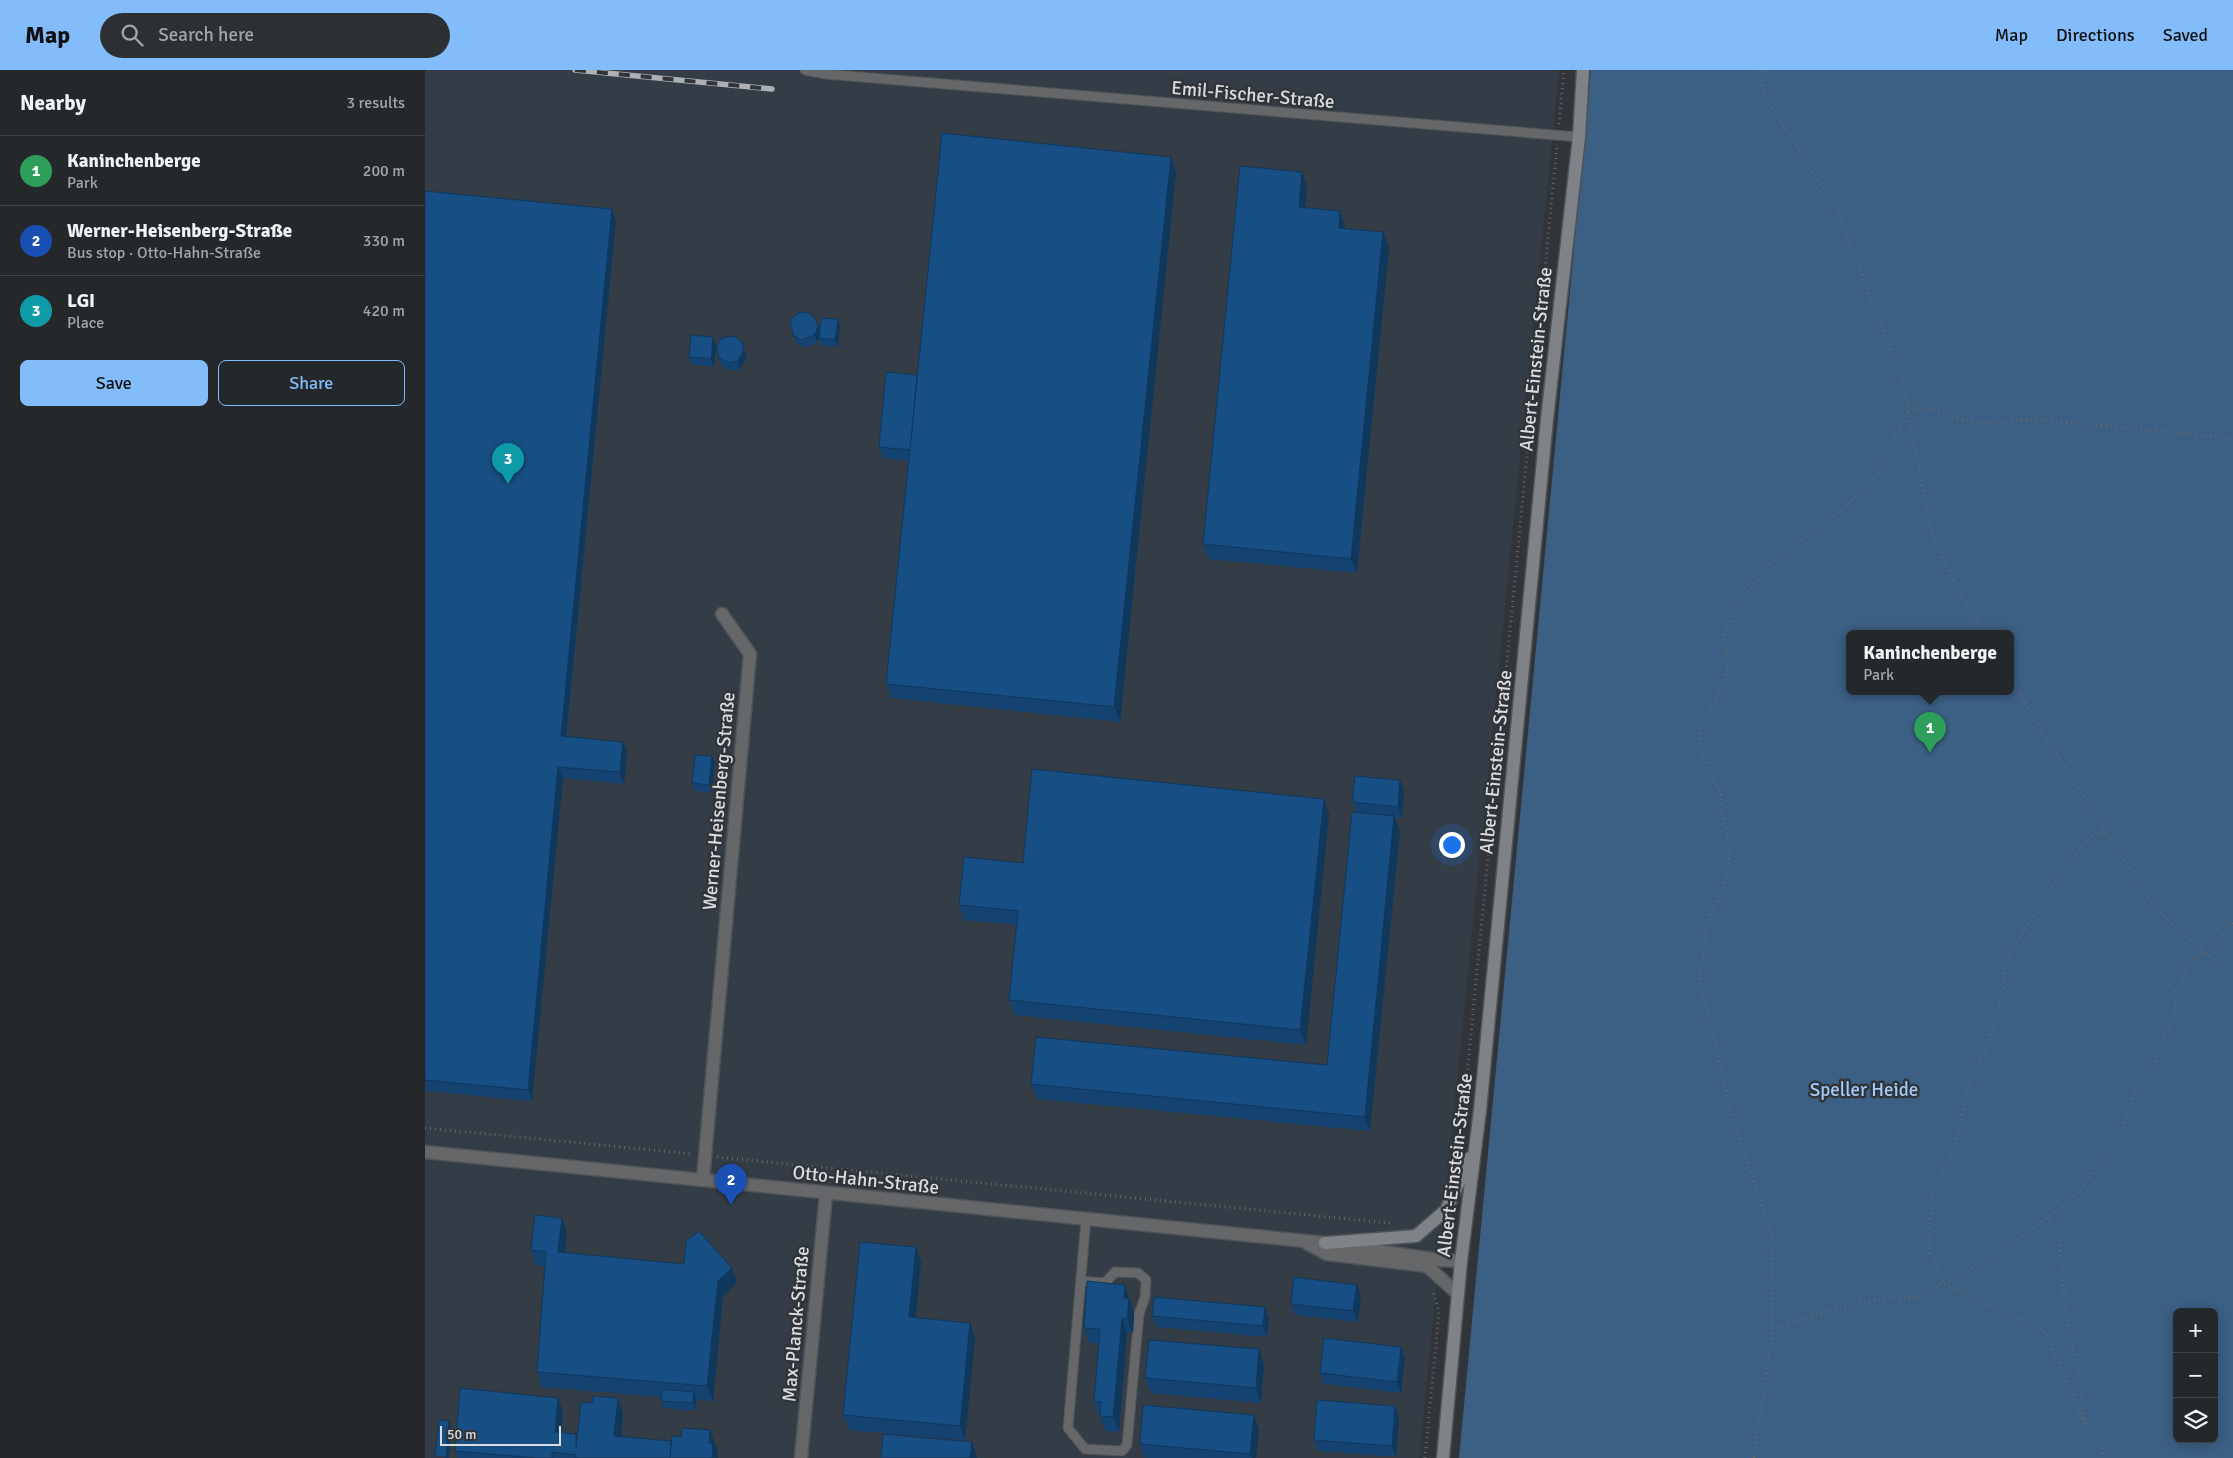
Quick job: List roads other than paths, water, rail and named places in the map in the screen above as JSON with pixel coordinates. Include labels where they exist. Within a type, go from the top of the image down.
[{"type":"main road","name":"Albert-Einstein-Straße","points":[[1443,1458],[1461,1260],[1475,1147],[1547,419],[1579,137],[1583,70]]},
{"type":"main road","points":[[1325,1243],[1416,1236],[1437,1220],[1446,1210],[1475,1147]]},
{"type":"street","name":"Werner-Heisenberg-Straße","points":[[703,1180],[750,654],[723,614]]},
{"type":"street","name":"Otto-Hahn-Straße","points":[[425,1152],[1325,1243],[1439,1260],[1461,1260]]},
{"type":"street","name":"Max-Planck-Straße","points":[[801,1458],[826,1194]]},
{"type":"street","name":"Otto-Hahn-Straße","points":[[1303,1242],[1327,1254],[1427,1266],[1459,1294]]},
{"type":"lane","name":"Emil-Fischer-Straße","points":[[805,70],[835,75],[1579,137]]},
{"type":"lane","points":[[1081,1281],[1105,1283],[1115,1272],[1137,1274],[1146,1280],[1145,1297],[1139,1314],[1127,1445],[1122,1451],[1085,1448],[1068,1428],[1086,1220]]},
{"type":"railway","points":[[575,70],[772,89]]},
{"type":"place","name":"LGI","points":[[508,484]]},
{"type":"place","name":"Kaninchenberge","points":[[1930,753]]},
{"type":"place","name":"Werner-Heisenberg-Straße","points":[[731,1205]]},
{"type":"park label","name":"Speller Heide","points":[[1864,1089]]}]
